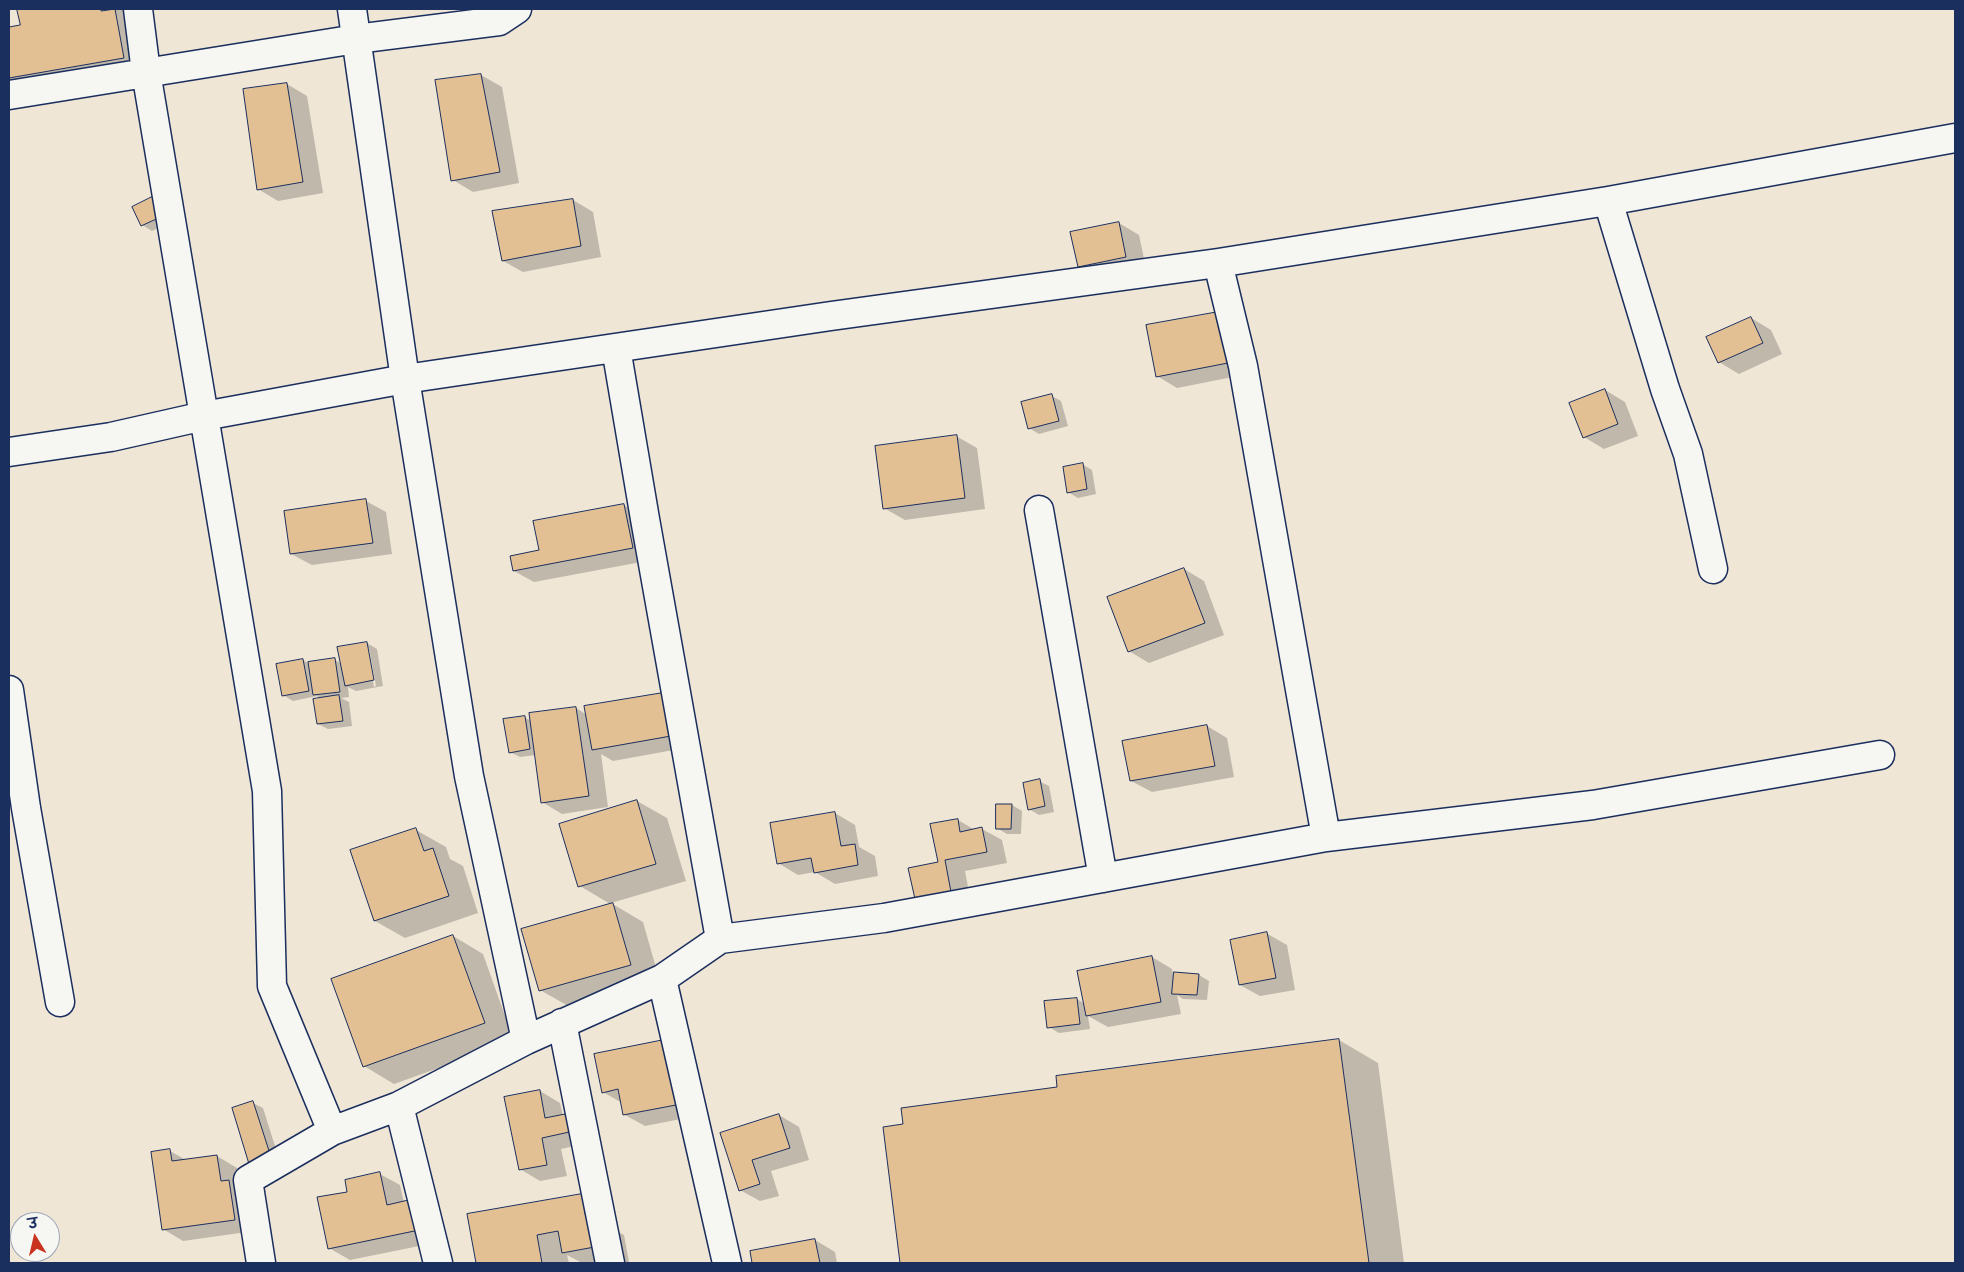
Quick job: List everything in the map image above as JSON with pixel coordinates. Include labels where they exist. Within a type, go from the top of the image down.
[{"type":"street","points":[[138,9],[146,72],[267,791],[272,986],[332,1131]]},
{"type":"street","points":[[352,9],[405,379],[469,776],[526,1040]]},
{"type":"street","points":[[9,94],[356,39],[499,22],[517,9]]},
{"type":"street","points":[[9,452],[111,437],[204,416],[405,379],[831,316],[1218,263],[1608,200],[1955,138]]},
{"type":"street","points":[[1608,200],[1665,389],[1688,454],[1714,569]]},
{"type":"street","points":[[1218,263],[1243,366],[1326,837]]},
{"type":"street","points":[[616,348],[720,938]]},
{"type":"street","points":[[1039,510],[1103,878]]},
{"type":"street","points":[[9,690],[26,808],[60,1002]]},
{"type":"street","points":[[261,1263],[248,1180],[332,1131],[398,1106],[526,1040],[662,979],[720,938],[884,918],[1326,837],[1593,805],[1880,756]]},
{"type":"street","points":[[662,979],[727,1263]]},
{"type":"street","points":[[562,1024],[610,1263]]},
{"type":"street","points":[[398,1106],[438,1263]]},
{"type":"building","points":[[17,9],[101,9],[101,11],[115,9],[124,58],[9,78],[9,27],[20,25]]},
{"type":"building","points":[[481,74],[500,172],[451,181],[435,80]]},
{"type":"building","points":[[287,83],[303,182],[257,190],[243,89]]},
{"type":"building","points":[[156,195],[165,215],[141,226],[132,207]]},
{"type":"building","points":[[573,199],[581,246],[502,261],[492,211]]},
{"type":"building","points":[[1119,222],[1126,257],[1078,267],[1070,232]]},
{"type":"building","points":[[1224,311],[1233,362],[1156,377],[1146,325]]},
{"type":"building","points":[[1751,317],[1763,343],[1718,363],[1706,337]]},
{"type":"building","points":[[1605,389],[1618,424],[1583,438],[1569,403]]},
{"type":"building","points":[[1052,394],[1059,421],[1028,429],[1021,402]]},
{"type":"building","points":[[957,435],[965,498],[883,509],[875,446]]},
{"type":"building","points":[[1083,463],[1087,489],[1067,493],[1063,467]]},
{"type":"building","points":[[366,499],[373,543],[290,554],[284,511]]},
{"type":"building","points":[[624,504],[633,548],[513,571],[510,556],[539,550],[533,521]]},
{"type":"building","points":[[1184,568],[1205,623],[1128,652],[1107,597]]},
{"type":"building","points":[[367,642],[374,680],[345,686],[337,647]]},
{"type":"building","points":[[335,658],[340,692],[313,695],[308,662]]},
{"type":"building","points":[[303,659],[309,691],[282,696],[276,664]]},
{"type":"building","points":[[663,693],[671,736],[592,750],[584,706]]},
{"type":"building","points":[[339,695],[343,721],[317,724],[313,699]]},
{"type":"building","points":[[576,707],[589,796],[541,803],[529,713]]},
{"type":"building","points":[[525,716],[530,749],[509,753],[503,719]]},
{"type":"building","points":[[1207,725],[1215,766],[1130,781],[1122,741]]},
{"type":"building","points":[[1040,779],[1045,806],[1028,810],[1023,783]]},
{"type":"building","points":[[637,800],[656,864],[578,887],[559,824]]},
{"type":"building","points":[[996,804],[1012,804],[1011,829],[996,829]]},
{"type":"building","points":[[835,812],[841,846],[855,844],[858,865],[814,873],[811,858],[777,864],[770,823]]},
{"type":"building","points":[[958,819],[960,832],[982,827],[987,852],[945,860],[951,892],[915,899],[908,868],[938,862],[930,824]]},
{"type":"building","points":[[416,828],[424,851],[433,848],[449,896],[374,921],[350,850]]},
{"type":"building","points":[[613,903],[631,965],[539,991],[521,929]]},
{"type":"building","points":[[1267,932],[1276,978],[1239,985],[1230,940]]},
{"type":"building","points":[[453,935],[485,1023],[363,1067],[331,979]]},
{"type":"building","points":[[1152,956],[1161,1002],[1086,1016],[1077,971]]},
{"type":"building","points":[[1174,972],[1199,974],[1197,995],[1172,994]]},
{"type":"building","points":[[1077,998],[1080,1024],[1047,1028],[1044,1001]]},
{"type":"building","points":[[1339,1039],[1369,1263],[900,1263],[883,1127],[903,1124],[901,1108],[1057,1087],[1056,1076]]},
{"type":"building","points":[[664,1040],[676,1105],[623,1115],[618,1089],[602,1093],[594,1054]]},
{"type":"building","points":[[540,1090],[545,1118],[570,1113],[574,1131],[542,1138],[547,1165],[519,1170],[504,1097]]},
{"type":"building","points":[[253,1101],[271,1157],[249,1164],[232,1108]]},
{"type":"building","points":[[779,1114],[790,1148],[752,1160],[760,1184],[739,1191],[720,1133]]},
{"type":"building","points":[[170,1149],[172,1161],[217,1155],[221,1181],[229,1180],[235,1220],[162,1230],[151,1152]]},
{"type":"building","points":[[380,1172],[387,1205],[417,1198],[424,1229],[328,1249],[317,1197],[347,1192],[345,1180]]},
{"type":"building","points":[[582,1194],[586,1218],[594,1216],[600,1246],[562,1253],[558,1231],[537,1235],[542,1263],[476,1263],[467,1214]]},
{"type":"building","points":[[815,1239],[820,1263],[752,1263],[750,1251]]}]
